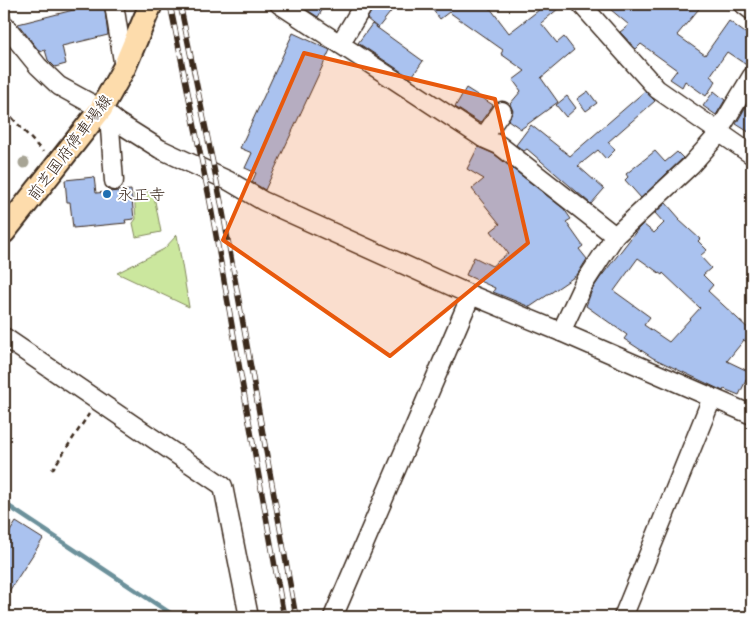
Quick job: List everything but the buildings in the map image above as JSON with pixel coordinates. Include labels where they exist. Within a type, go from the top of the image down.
[{"type":"main road","name":"前芝国府停車場線","points":[[4,232],[56,166],[105,112],[151,4]]},
{"type":"street","points":[[114,4],[124,68]]},
{"type":"street","points":[[279,4],[483,138],[499,145],[615,236]]},
{"type":"street","points":[[340,44],[364,4]]},
{"type":"street","points":[[581,4],[657,89],[752,155]]},
{"type":"street","points":[[743,4],[752,11]]},
{"type":"street","points":[[4,24],[38,66],[59,86],[105,112],[160,149],[229,181],[263,201],[472,295],[752,415]]},
{"type":"street","points":[[561,332],[583,285],[615,236],[691,165],[720,133],[752,76]]},
{"type":"street","points":[[483,138],[502,111]]},
{"type":"street","points":[[105,112],[114,182]]},
{"type":"street","points":[[332,617],[472,295]]},
{"type":"street","points":[[4,337],[223,486],[249,617]]},
{"type":"street","points":[[623,617],[712,398]]},
{"type":"path","points":[[6,111],[56,166]]},
{"type":"path","points":[[52,470],[98,400]]},
{"type":"highlighted area","points":[[304,53],[495,99],[528,243],[390,356],[223,240]]},
{"type":"green space","points":[[153,191],[161,232],[136,237],[133,223],[136,219],[134,193]]},
{"type":"green space","points":[[177,235],[189,307],[117,273],[164,249]]},
{"type":"waterway","points":[[4,503],[176,617]]},
{"type":"railway","points":[[170,4],[210,202],[284,617]]},
{"type":"railway","points":[[180,4],[222,207],[296,617]]},
{"type":"place","name":"永正寺","points":[[107,194]]}]
